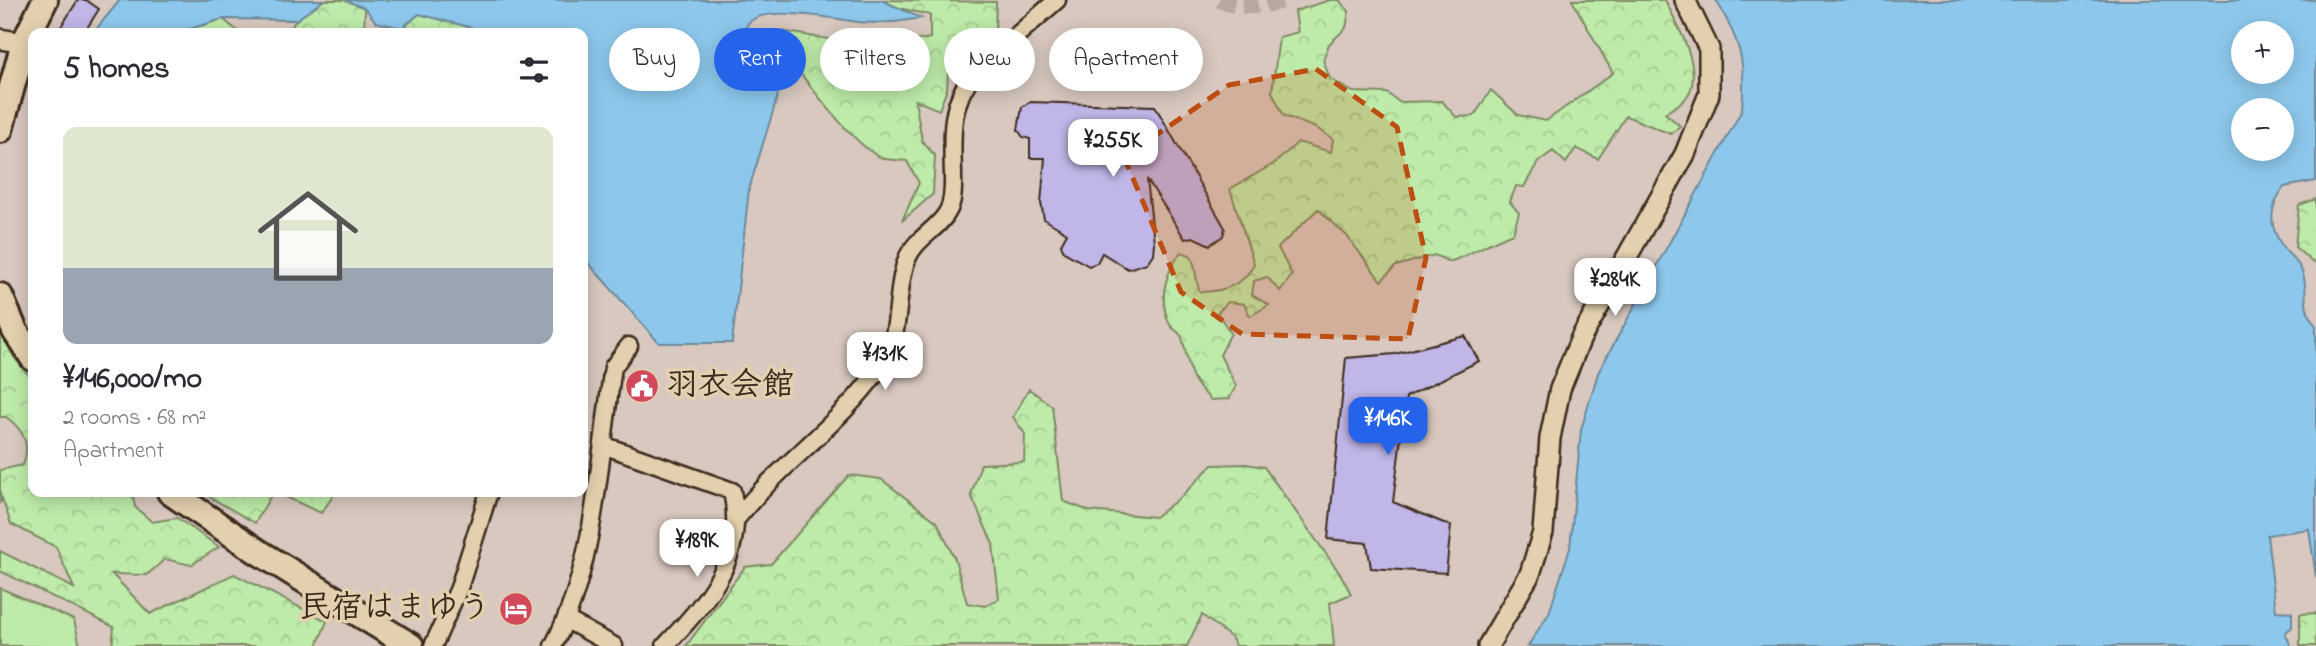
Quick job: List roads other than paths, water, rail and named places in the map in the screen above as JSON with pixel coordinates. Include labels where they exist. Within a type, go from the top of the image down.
[{"type":"main road","points":[[0,130],[12,41],[45,0]]},
{"type":"main road","points":[[0,296],[15,331],[28,350]]},
{"type":"main road","points":[[177,497],[257,551],[411,646]]},
{"type":"street","points":[[665,646],[700,609],[727,564],[738,517],[754,496],[840,415],[883,363],[897,321],[902,273],[908,256],[948,211],[953,189],[952,120],[963,86],[974,73],[1057,0]]},
{"type":"street","points":[[1488,646],[1530,574],[1543,532],[1550,438],[1560,388],[1581,338],[1685,154],[1709,94],[1709,49],[1685,0]]},
{"type":"street","points":[[553,646],[567,620],[581,577],[613,367],[629,346]]},
{"type":"street","points":[[603,445],[732,491],[738,517]]},
{"type":"street","points":[[433,646],[459,588],[487,497]]},
{"type":"street","points":[[567,620],[614,646]]},
{"type":"water","points":[[120,0],[324,0],[296,20],[223,19],[193,28],[97,28]]},
{"type":"water","points":[[345,0],[881,0],[921,18],[868,23],[785,14],[754,19],[746,28],[714,28],[714,91],[775,91],[778,95],[749,189],[732,343],[659,343],[588,263],[588,28],[473,28],[419,14],[402,28],[376,22],[365,8]]},
{"type":"water","points":[[1716,0],[2316,0],[2316,181],[2284,187],[2275,202],[2272,217],[2278,239],[2301,270],[2305,281],[2306,306],[2316,326],[2316,577],[2309,529],[2267,535],[2276,611],[2292,612],[2292,627],[2285,633],[2291,646],[1528,646],[1549,613],[1570,548],[1581,430],[1598,373],[1742,110],[1742,65],[1736,41]]},
{"type":"tunnel","points":[[1219,0],[1252,6],[1286,0]]},
{"type":"place","name":"羽衣会館","points":[[642,386]]},
{"type":"place","name":"民宿はまゆう","points":[[516,609]]}]
